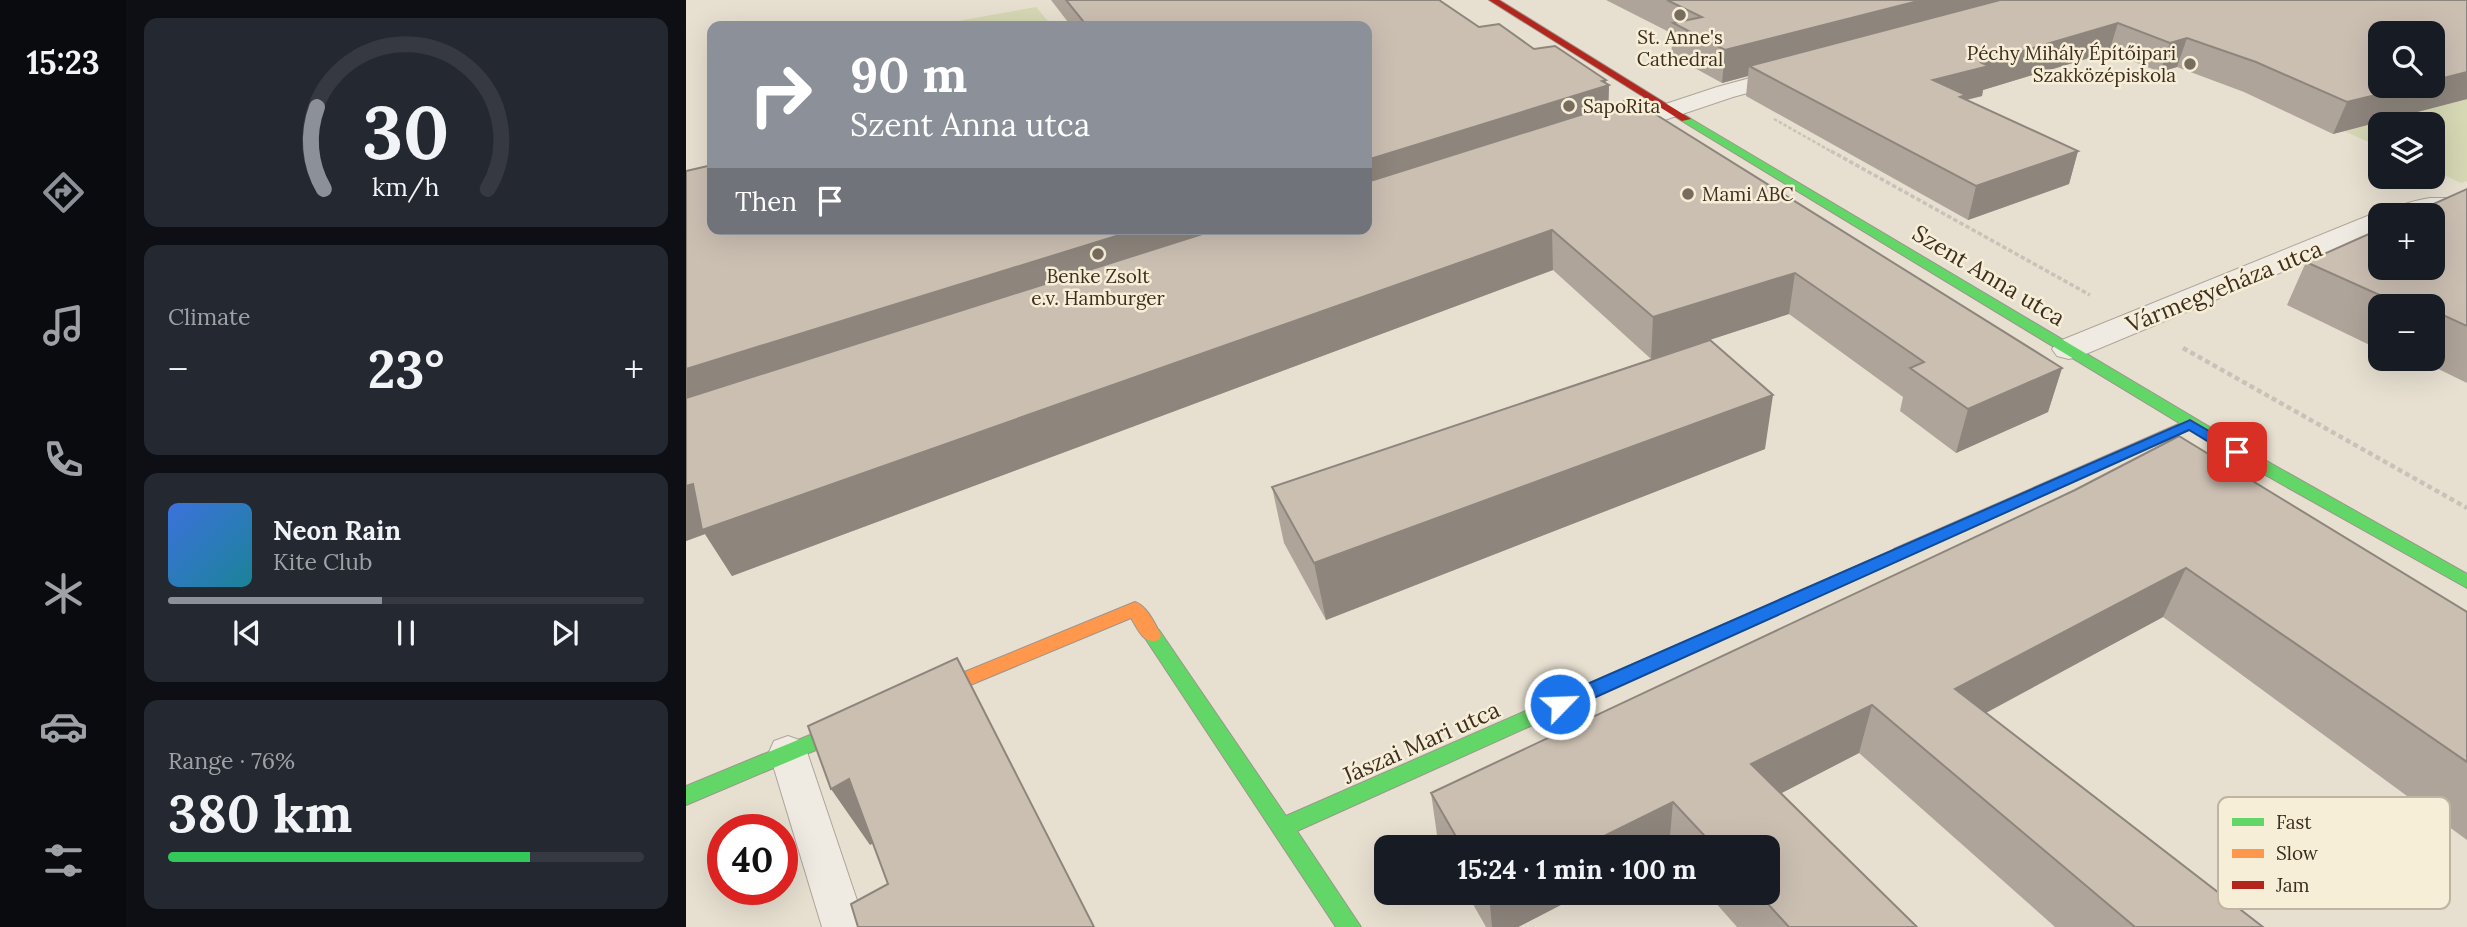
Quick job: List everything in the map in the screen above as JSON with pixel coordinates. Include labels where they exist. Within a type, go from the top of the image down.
[{"type":"street","name":"Szent Anna utca","points":[[1493,0],[1670,111],[2354,522],[2467,582]]},
{"type":"street","points":[[1583,139],[1725,92],[1816,67]]},
{"type":"street","points":[[2445,205],[2467,207]]},
{"type":"street","name":"Vármegyeháza utca","points":[[2068,349],[2368,226]]},
{"type":"street","name":"Jászai Mari utca","points":[[1284,827],[2190,424]]},
{"type":"street","points":[[904,704],[1135,609],[1349,927]]},
{"type":"street","points":[[686,796],[878,715]]},
{"type":"lane","points":[[788,752],[844,927]]},
{"type":"path","points":[[1768,116],[2090,295]]},
{"type":"path","points":[[2179,345],[2467,508]]},
{"type":"green space","points":[[1036,7],[1048,21],[958,21]]},
{"type":"green space","points":[[2467,99],[2467,181],[2461,183],[2445,176],[2445,112],[2417,112]]},
{"type":"green space","points":[[2368,125],[2368,142],[2344,131]]},
{"type":"building","points":[[1066,0],[1439,0],[1479,27],[1499,24],[1534,49],[1555,46],[1606,80],[1602,81],[1609,85],[1372,158],[1372,21],[1083,21]]},
{"type":"building","points":[[1667,0],[1922,0],[1725,50],[1673,23],[1702,17]]},
{"type":"building","points":[[2000,0],[2467,0],[2467,72],[2445,78],[2445,21],[2368,21],[2368,97],[2347,102],[2256,62],[2187,38],[2170,43],[2118,23],[1982,63],[1989,66],[1933,80],[1966,95],[1960,97],[2078,151],[1976,186],[1749,66]]},
{"type":"building","points":[[1631,99],[2062,368],[1968,409],[1910,368],[1924,362],[1795,273],[1653,317],[1552,230],[702,530],[693,484],[686,486],[686,398],[1199,235],[1372,235],[1372,180]]},
{"type":"building","points":[[707,166],[707,235],[1120,235],[686,369],[686,171]]},
{"type":"building","points":[[2467,189],[2467,326],[2445,316],[2445,294],[2377,294],[2306,262],[2368,234],[2368,280],[2445,280],[2445,203],[2436,203]]},
{"type":"building","points":[[1710,340],[1773,395],[1314,563],[1272,487]]},
{"type":"building","points":[[2179,436],[2467,612],[2467,762],[2186,568],[1955,689],[2218,892],[2218,909],[2240,909],[2263,927],[2135,927],[1872,705],[1751,764],[1917,927],[1789,927],[1769,905],[1780,905],[1780,835],[1704,835],[1673,802],[1606,835],[1455,835],[1431,793],[2075,490]]},
{"type":"building","points":[[957,658],[1094,927],[858,927],[851,904],[888,884],[849,779],[831,789],[808,726]]},
{"type":"traffic: fast","points":[[1686,119],[2266,468],[2467,582]]},
{"type":"traffic: fast","points":[[1284,827],[1900,553]]},
{"type":"traffic: fast","points":[[1152,635],[1349,927]]},
{"type":"traffic: fast","points":[[686,796],[861,722]]},
{"type":"traffic: slow","points":[[1900,553],[2190,424]]},
{"type":"traffic: slow","points":[[920,698],[1135,609],[1152,635]]},
{"type":"traffic: jam","points":[[1493,0],[1686,119]]},
{"type":"place","name":"St. Anne's Cathedral","points":[[1680,15]]},
{"type":"place","name":"Péchy Mihály Építőipari Szakközépiskola","points":[[2190,64]]},
{"type":"place","name":"SapoRita","points":[[1569,106]]},
{"type":"place","name":"Mami ABC","points":[[1688,194]]},
{"type":"place","name":"Benke Zsolt e.v. Hamburger","points":[[1098,254]]},
{"type":"route","points":[[1560,704],[2190,424],[2237,452]]}]
